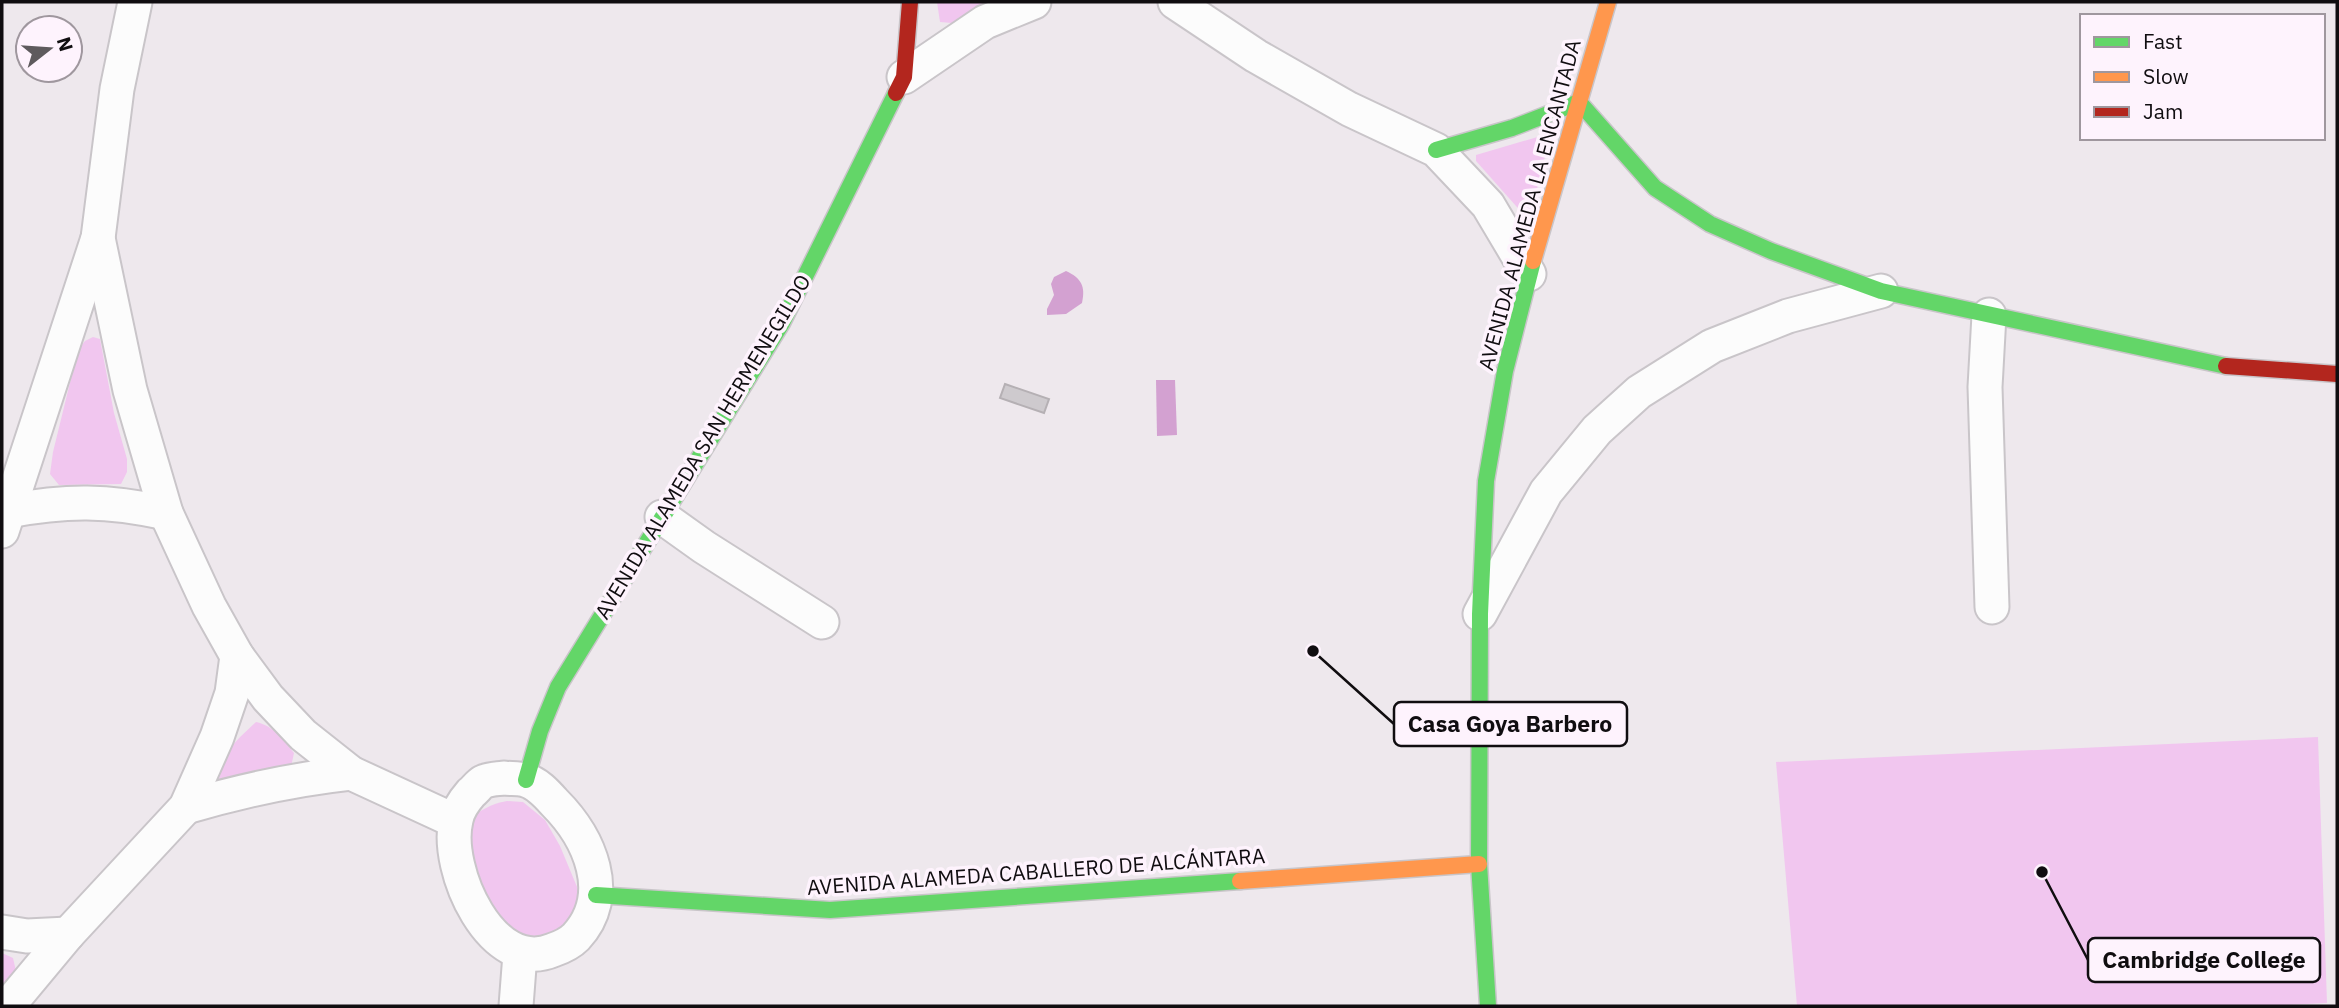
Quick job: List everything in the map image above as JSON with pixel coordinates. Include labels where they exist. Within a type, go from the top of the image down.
[{"type":"street","points":[[5,521],[98,237],[117,89],[135,2]]},
{"type":"street","points":[[904,77],[910,2]]},
{"type":"street","points":[[904,77],[985,22],[1034,2]]},
{"type":"street","points":[[1175,2],[1256,56],[1349,109],[1436,150],[1488,205],[1529,274]]},
{"type":"street","name":"AVENIDA ALAMEDA LA ENCANTADA","points":[[1488,1006],[1479,863],[1480,614],[1486,481],[1506,371],[1529,274],[1608,2]]},
{"type":"street","name":"AVENIDA ALAMEDA SAN HERMENEGILDO","points":[[526,780],[540,731],[558,687],[782,323],[904,77]]},
{"type":"street","points":[[1436,150],[1512,128],[1579,102],[1655,188],[1710,224],[1771,251],[1881,291],[2220,366],[2337,374]]},
{"type":"street","points":[[98,237],[130,390],[166,513],[209,606],[237,656],[268,698],[295,726],[351,773],[455,821]]},
{"type":"street","points":[[1480,614],[1546,492],[1597,430],[1639,392],[1712,346],[1788,316],[1881,291]]},
{"type":"street","points":[[1989,315],[1985,387],[1992,607]]},
{"type":"street","points":[[5,521],[50,503],[130,505],[166,513]]},
{"type":"street","points":[[662,517],[822,622]]},
{"type":"street","points":[[8,1006],[68,934],[186,807],[217,737],[232,693],[237,656]]},
{"type":"street","points":[[186,807],[306,778],[351,773]]},
{"type":"street","points":[[504,778],[526,780],[539,787],[568,816],[593,860],[596,895],[588,923],[569,944],[544,954],[520,954],[495,937],[463,884],[454,853],[455,821],[463,802],[482,782],[504,778]]},
{"type":"street","name":"AVENIDA ALAMEDA CABALLERO DE ALCÁNTARA","points":[[596,895],[830,910],[1479,863]]},
{"type":"street","points":[[2,932],[27,936],[68,934]]},
{"type":"street","points":[[516,1006],[520,954]]},
{"type":"shaded area","points":[[937,2],[992,2],[952,23],[940,22]]},
{"type":"shaded area","points":[[1551,133],[1530,217],[1524,215],[1476,161],[1476,155]]},
{"type":"shaded area","points":[[1066,271],[1081,283],[1082,303],[1066,314],[1047,315],[1054,295],[1051,284],[1054,277]]},
{"type":"shaded area","points":[[93,337],[100,339],[114,413],[127,459],[127,472],[121,484],[59,485],[50,474],[53,452],[78,350],[85,341]]},
{"type":"shaded area","points":[[1156,380],[1175,380],[1177,435],[1157,436]]},
{"type":"shaded area","points":[[256,722],[273,730],[294,753],[291,767],[219,782],[226,755]]},
{"type":"shaded area","points":[[2318,737],[2327,1003],[2263,1006],[1797,1006],[1776,762]]},
{"type":"shaded area","points":[[507,801],[523,802],[545,820],[560,846],[580,894],[574,926],[519,945],[467,877],[468,822],[486,808]]},
{"type":"shaded area","points":[[2,953],[13,958],[16,971],[2,991]]},
{"type":"building","points":[[1005,384],[1049,399],[1044,413],[1000,398]]},
{"type":"traffic: fast","points":[[526,780],[540,731],[558,687],[782,323],[896,93]]},
{"type":"traffic: fast","points":[[1436,150],[1512,128],[1579,102],[1655,188],[1710,224],[1771,251],[1881,291],[2226,366]]},
{"type":"traffic: fast","points":[[1488,1006],[1479,864],[1480,614],[1486,481],[1505,371],[1533,261]]},
{"type":"traffic: fast","points":[[596,895],[830,910],[1240,881]]},
{"type":"traffic: slow","points":[[1533,261],[1608,2]]},
{"type":"traffic: slow","points":[[1240,881],[1479,864]]},
{"type":"traffic: jam","points":[[896,93],[904,77],[910,2]]},
{"type":"traffic: jam","points":[[2226,366],[2337,374]]},
{"type":"place","name":"Casa Goya Barbero","points":[[1313,651]]},
{"type":"place","name":"Cambridge College","points":[[2042,872]]}]
